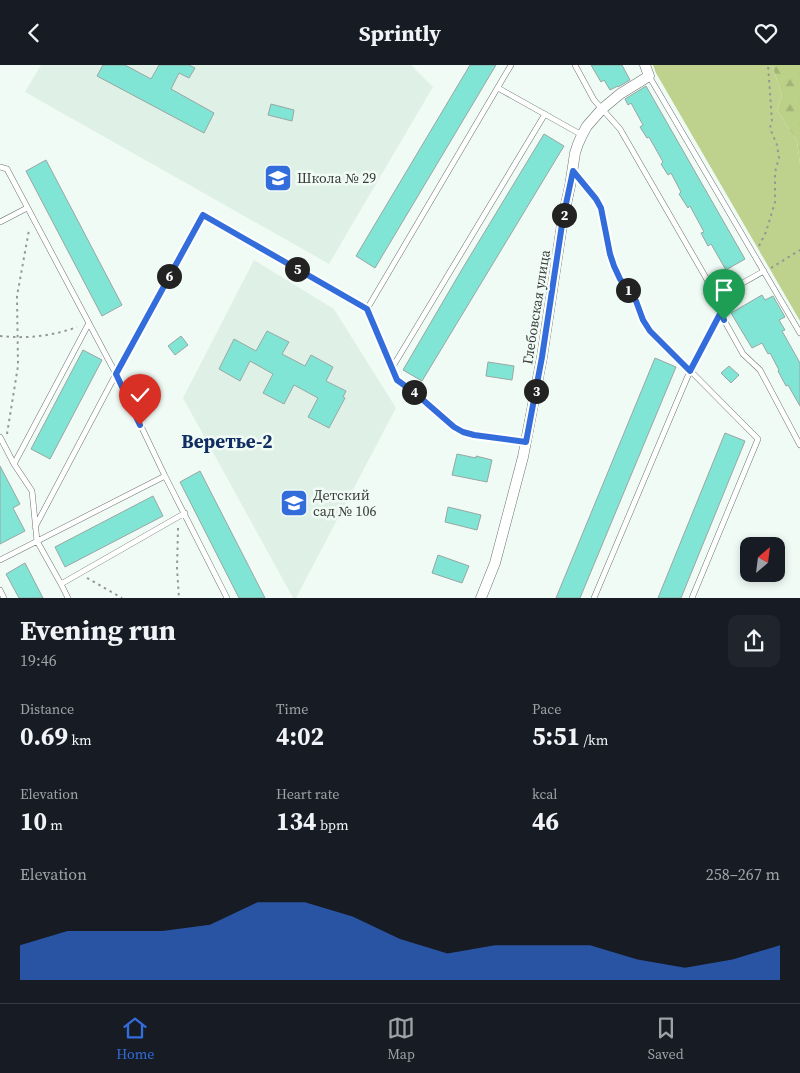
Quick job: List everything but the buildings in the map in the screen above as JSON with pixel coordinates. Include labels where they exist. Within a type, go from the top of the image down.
[{"type":"street","points":[[645,65],[649,76]]},
{"type":"street","name":"Глебовская улица","points":[[481,598],[495,563],[523,457],[542,357],[575,153],[582,135],[602,109],[620,94],[649,76]]},
{"type":"lane","points":[[367,309],[511,65]]},
{"type":"lane","points":[[575,65],[594,100],[620,129],[716,298],[721,312],[743,354],[760,370],[800,445]]},
{"type":"lane","points":[[649,76],[800,333]]},
{"type":"lane","points":[[498,88],[582,135]]},
{"type":"lane","points":[[392,368],[545,114]]},
{"type":"lane","points":[[0,167],[7,169],[116,374],[227,598]]},
{"type":"lane","points":[[573,171],[601,208],[614,266],[620,279],[636,301],[643,320],[650,331],[758,439],[692,598]]},
{"type":"lane","points":[[0,222],[27,208]]},
{"type":"lane","points":[[35,527],[203,215],[367,309],[397,380],[424,400],[446,421],[463,432],[474,435],[526,442]]},
{"type":"lane","points":[[716,298],[764,271]]},
{"type":"lane","points":[[594,598],[690,371],[733,289]]},
{"type":"lane","points":[[14,464],[89,323]]},
{"type":"lane","points":[[0,437],[14,464],[32,491],[36,541],[68,598]]},
{"type":"lane","points":[[0,560],[165,476]]},
{"type":"lane","points":[[61,584],[184,513]]},
{"type":"lane","points":[[0,591],[4,598]]},
{"type":"path","points":[[754,254],[766,232],[775,202],[775,172],[779,158],[777,145],[770,128],[772,121],[768,65]]},
{"type":"path","points":[[5,447],[18,366],[17,296],[32,216]]},
{"type":"path","points":[[764,271],[800,250]]},
{"type":"path","points":[[0,336],[18,338],[65,331],[89,323]]},
{"type":"path","points":[[179,598],[177,568],[178,526],[184,513]]},
{"type":"path","points":[[80,573],[122,598]]},
{"type":"shaded area","name":"Школа № 29","points":[[41,65],[411,65],[433,87],[329,264],[25,92]]},
{"type":"shaded area","name":"Детский сад № 106","points":[[254,260],[334,309],[396,408],[296,598],[293,598],[183,398]]},
{"type":"green space","points":[[653,65],[772,65],[782,95],[777,110],[797,141],[800,164],[800,321],[656,73]]},
{"type":"green space","points":[[772,65],[800,65],[800,164],[797,141],[777,110],[782,95]]},
{"type":"place","name":"Школа № 29","points":[[278,178]]},
{"type":"place","name":"Детский сад № 106","points":[[294,503]]},
{"type":"district","name":"Веретье-2","points":[[227,441]]},
{"type":"route","points":[[140,425],[116,374],[203,215],[367,309],[397,380],[424,400],[454,427],[474,435],[526,442],[542,357],[563,218],[573,171],[601,208],[614,266],[620,279],[636,301],[643,320],[650,331],[690,371],[721,312],[724,320]]}]
